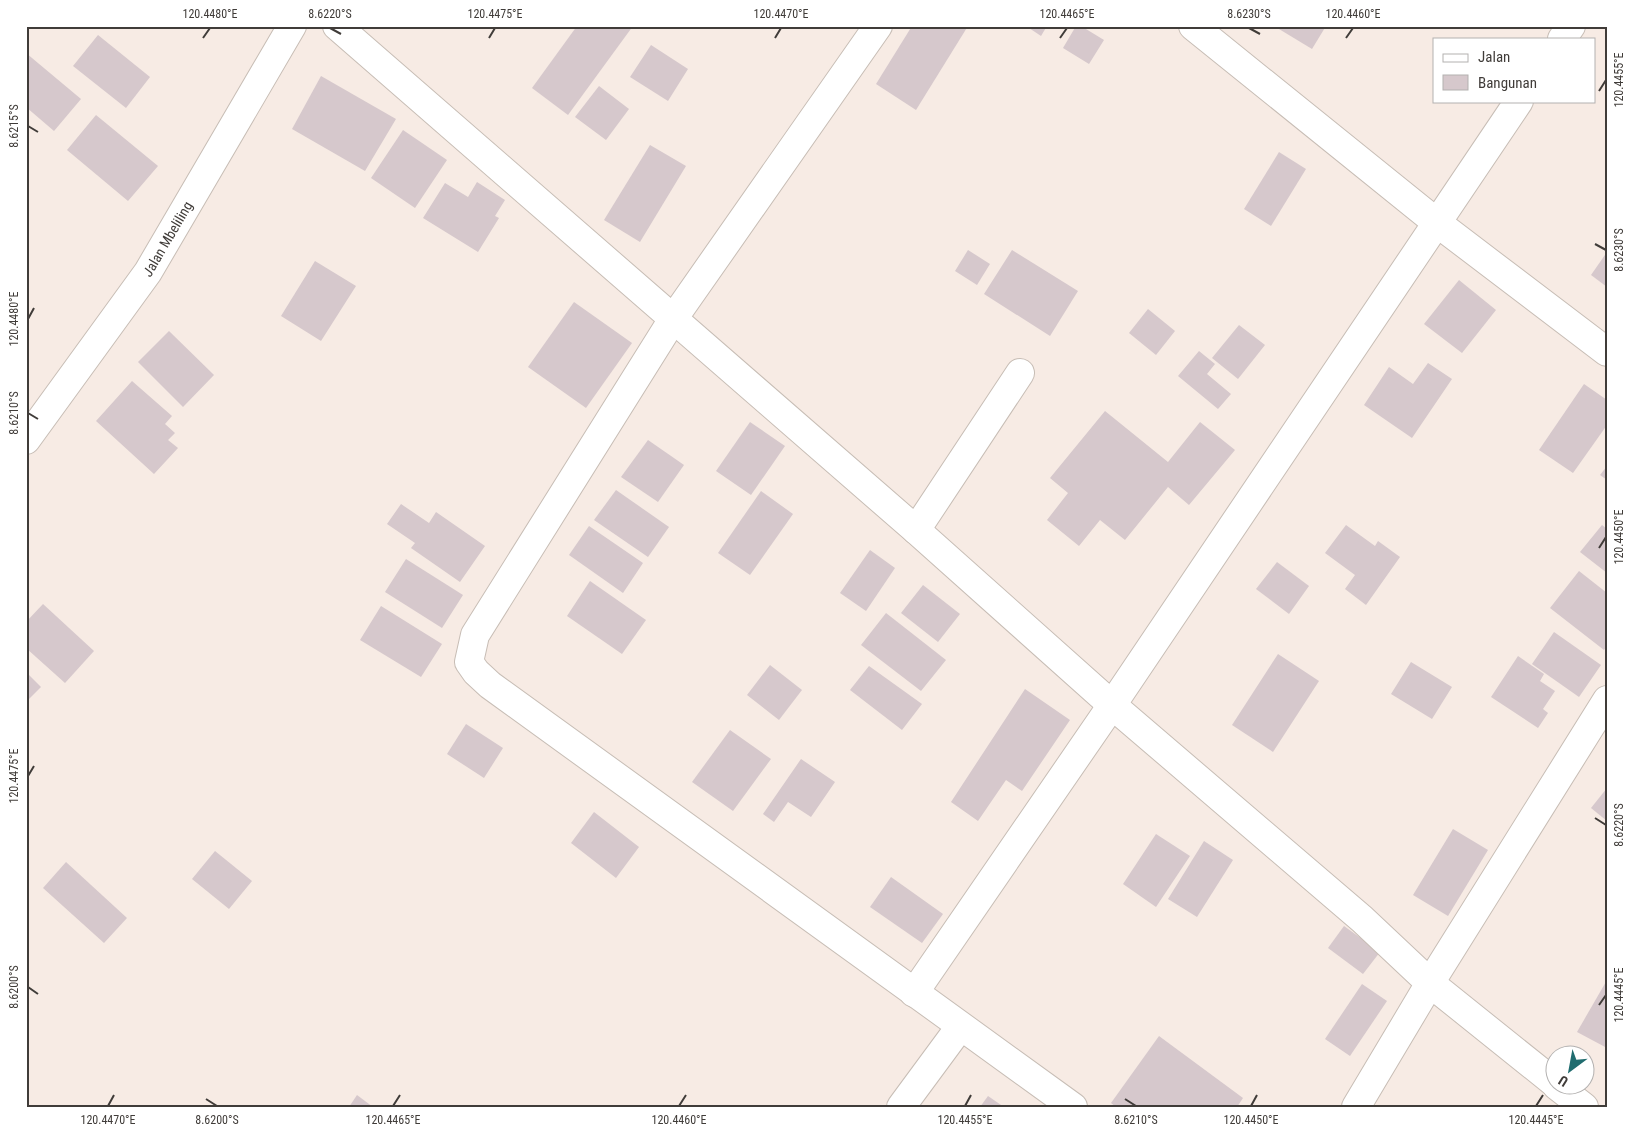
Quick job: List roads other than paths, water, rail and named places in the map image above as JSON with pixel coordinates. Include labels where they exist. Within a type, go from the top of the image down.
[{"type":"street","name":"Jalan Mbeliling","points":[[26,440],[148,272],[292,26]]},
{"type":"street","points":[[337,26],[916,530],[1112,705],[1355,913],[1430,983],[1546,1077]]},
{"type":"street","points":[[878,26],[673,319],[475,635],[469,662],[476,672],[490,684],[914,994],[1073,1107]]},
{"type":"street","points":[[1192,26],[1436,222],[1607,352]]},
{"type":"street","points":[[1563,38],[1571,26]]},
{"type":"street","points":[[914,994],[1112,705],[1518,102]]},
{"type":"street","points":[[916,530],[1020,373]]},
{"type":"street","points":[[1356,1107],[1430,983],[1607,700]]},
{"type":"street","points":[[901,1107],[960,1027]]},
{"type":"street","points":[[1570,1096],[1584,1107]]}]
